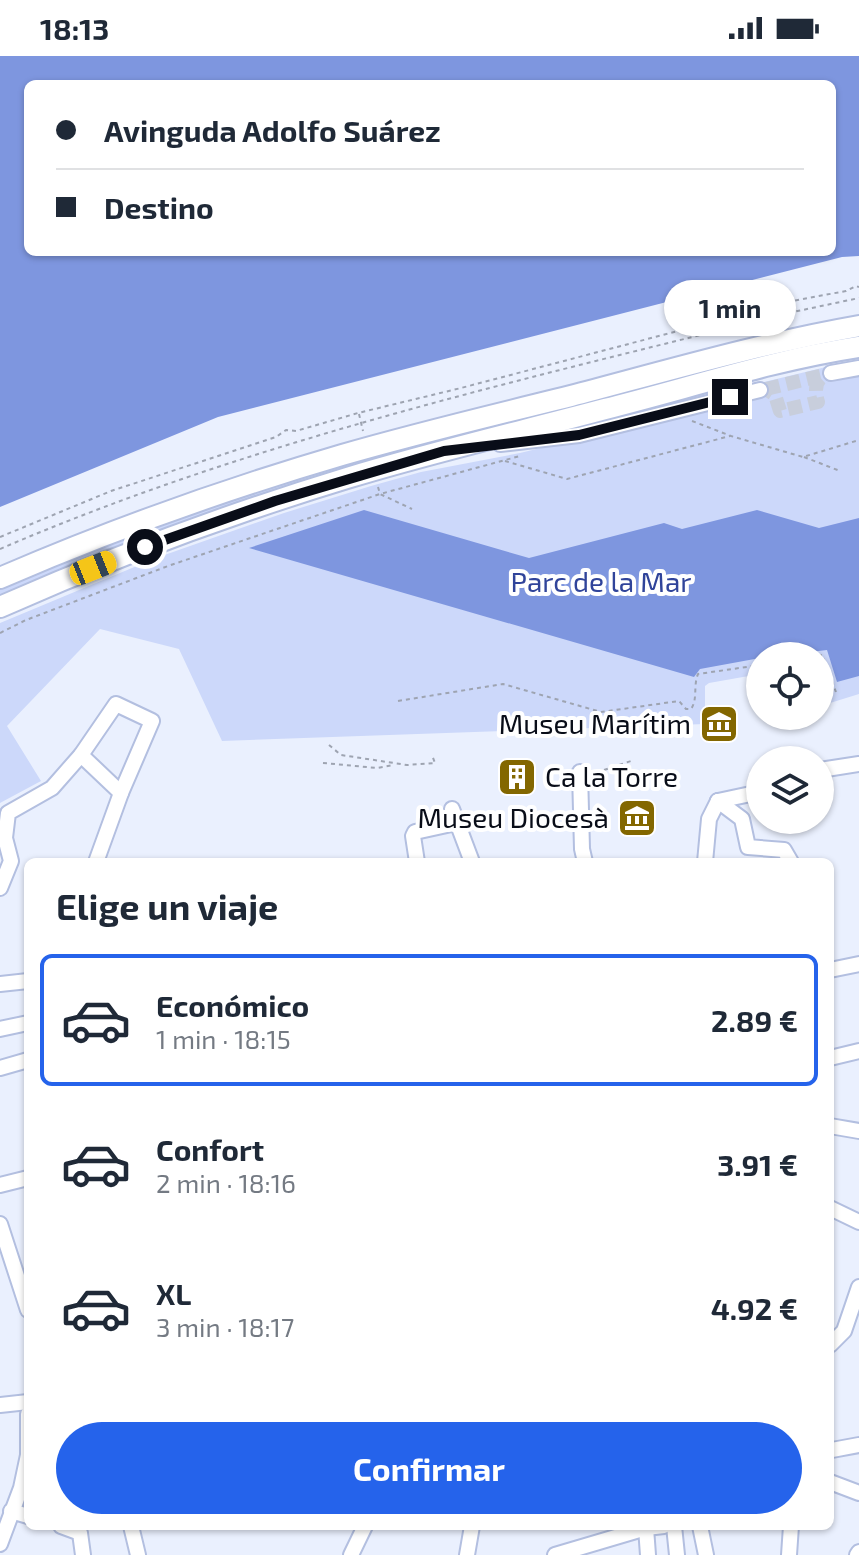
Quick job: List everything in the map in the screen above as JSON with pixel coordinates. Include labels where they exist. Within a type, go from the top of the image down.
[{"type":"highway","points":[[0,578],[179,507],[342,455],[764,346],[859,326]]},
{"type":"highway","points":[[0,607],[218,520],[349,477],[782,363],[859,347]]},
{"type":"street","points":[[831,373],[859,368]]},
{"type":"street","points":[[444,451],[579,435],[760,390]]},
{"type":"street","points":[[4,813],[52,788],[81,755],[116,704],[152,721],[97,858]]},
{"type":"street","points":[[81,755],[121,793]]},
{"type":"street","points":[[834,768],[859,764]]},
{"type":"street","points":[[580,772],[584,858]]},
{"type":"street","points":[[4,813],[49,785]]},
{"type":"street","points":[[705,858],[709,819],[715,804],[746,795]]},
{"type":"street","points":[[718,801],[742,819],[748,847],[784,850],[789,858]]},
{"type":"street","points":[[0,888],[11,861],[5,838],[4,813]]},
{"type":"street","points":[[416,857],[415,832],[454,816],[470,858]]},
{"type":"street","points":[[834,969],[859,964]]},
{"type":"street","points":[[0,984],[24,984]]},
{"type":"street","points":[[0,1029],[24,1024]]},
{"type":"street","points":[[834,1057],[859,1051]]},
{"type":"street","points":[[0,1068],[24,1061]]},
{"type":"street","points":[[834,1127],[859,1131]]},
{"type":"street","points":[[0,1185],[24,1179]]},
{"type":"street","points":[[834,1210],[859,1222]]},
{"type":"street","points":[[0,1224],[24,1298]]},
{"type":"street","points":[[834,1341],[844,1331],[859,1287]]},
{"type":"street","points":[[0,1405],[24,1402]]},
{"type":"street","points":[[834,1450],[859,1445]]},
{"type":"street","points":[[0,1544],[24,1474]]},
{"type":"street","points":[[834,1484],[859,1493]]},
{"type":"street","points":[[11,1511],[24,1515]]},
{"type":"street","points":[[72,1530],[80,1533],[83,1555]]},
{"type":"street","points":[[132,1530],[138,1555]]},
{"type":"street","points":[[351,1555],[363,1530]]},
{"type":"street","points":[[467,1555],[471,1530]]},
{"type":"street","points":[[555,1555],[636,1530]]},
{"type":"street","points":[[643,1530],[648,1555]]},
{"type":"street","points":[[674,1530],[677,1555]]},
{"type":"street","points":[[701,1530],[706,1555]]},
{"type":"street","points":[[789,1555],[791,1530]]},
{"type":"path","points":[[0,537],[111,491],[276,437],[286,430],[296,431],[777,305],[859,287]]},
{"type":"path","points":[[0,549],[179,479],[347,426],[717,331],[859,298]]},
{"type":"path","points":[[687,419],[840,471]]},
{"type":"path","points":[[504,461],[567,479],[731,436]]},
{"type":"path","points":[[803,457],[859,440]]},
{"type":"path","points":[[0,633],[26,620],[196,557],[380,494],[519,457]]},
{"type":"path","points":[[398,701],[503,684],[601,712],[679,701],[686,709],[691,709],[695,704],[698,674],[746,667]]},
{"type":"path","points":[[834,687],[836,692]]},
{"type":"path","points":[[329,745],[341,755],[407,765],[435,763],[432,755]]},
{"type":"path","points":[[604,770],[631,761]]},
{"type":"path","points":[[323,763],[377,768],[398,764]]},
{"type":"green space","points":[[859,334],[859,341],[378,460],[376,455],[770,354]]},
{"type":"green space","name":"Parc de la Mar","points":[[826,367],[829,378],[859,372],[859,694],[834,702],[834,642],[746,642],[746,676],[705,686],[705,724],[222,741],[179,649],[100,629],[7,726],[41,781],[0,803],[0,623],[156,558],[284,513],[421,472],[520,453],[762,394],[760,383]]},
{"type":"green space","points":[[363,458],[364,464],[0,598],[0,587],[94,548],[235,497]]},
{"type":"water","points":[[0,56],[859,56],[859,256],[842,257],[218,417],[0,507]]},
{"type":"water","points":[[364,510],[529,558],[664,523],[682,529],[757,510],[819,528],[859,518],[859,676],[837,682],[834,642],[746,642],[746,661],[700,669],[694,677],[249,548]]},
{"type":"tunnel","points":[[760,390],[766,389],[775,395],[780,411],[818,402],[817,384],[822,377],[831,373]]},
{"type":"tunnel","points":[[766,389],[824,375]]},
{"type":"place","name":"Museu Marítim","points":[[719,724]]},
{"type":"place","name":"Ca la Torre","points":[[517,777]]},
{"type":"place","name":"Museu Diocesà","points":[[637,818]]},
{"type":"route","points":[[145,547],[349,477],[444,451],[579,435],[730,397]]}]
